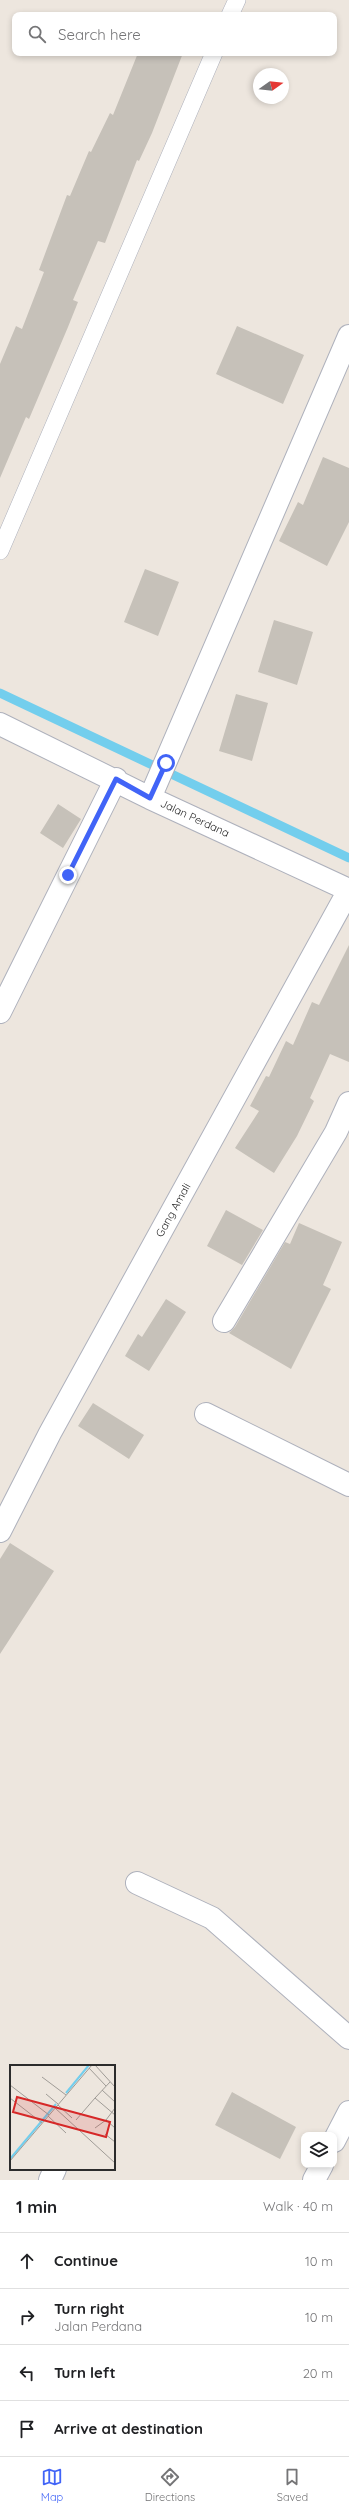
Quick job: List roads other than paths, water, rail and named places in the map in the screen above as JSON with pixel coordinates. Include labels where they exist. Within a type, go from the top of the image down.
[{"type":"street","points":[[153,792],[349,336]]},
{"type":"street","name":"Jalan Perdana","points":[[0,724],[116,779],[153,792],[349,890]]},
{"type":"street","points":[[0,1012],[116,779]]},
{"type":"street","name":"Gang Amali","points":[[0,1531],[50,1433],[349,890]]},
{"type":"street","points":[[224,1321],[336,1132],[349,1103]]},
{"type":"street","points":[[206,1414],[349,1485]]},
{"type":"street","points":[[137,1883],[212,1918],[349,2038]]},
{"type":"street","points":[[337,2135],[349,2112]]},
{"type":"street","points":[[314,2180],[320,2168]]},
{"type":"street","points":[[50,2180],[55,2170]]},
{"type":"lane","points":[[231,12],[237,0]]},
{"type":"lane","points":[[0,551],[213,56]]},
{"type":"waterway","points":[[0,693],[349,858]]}]
